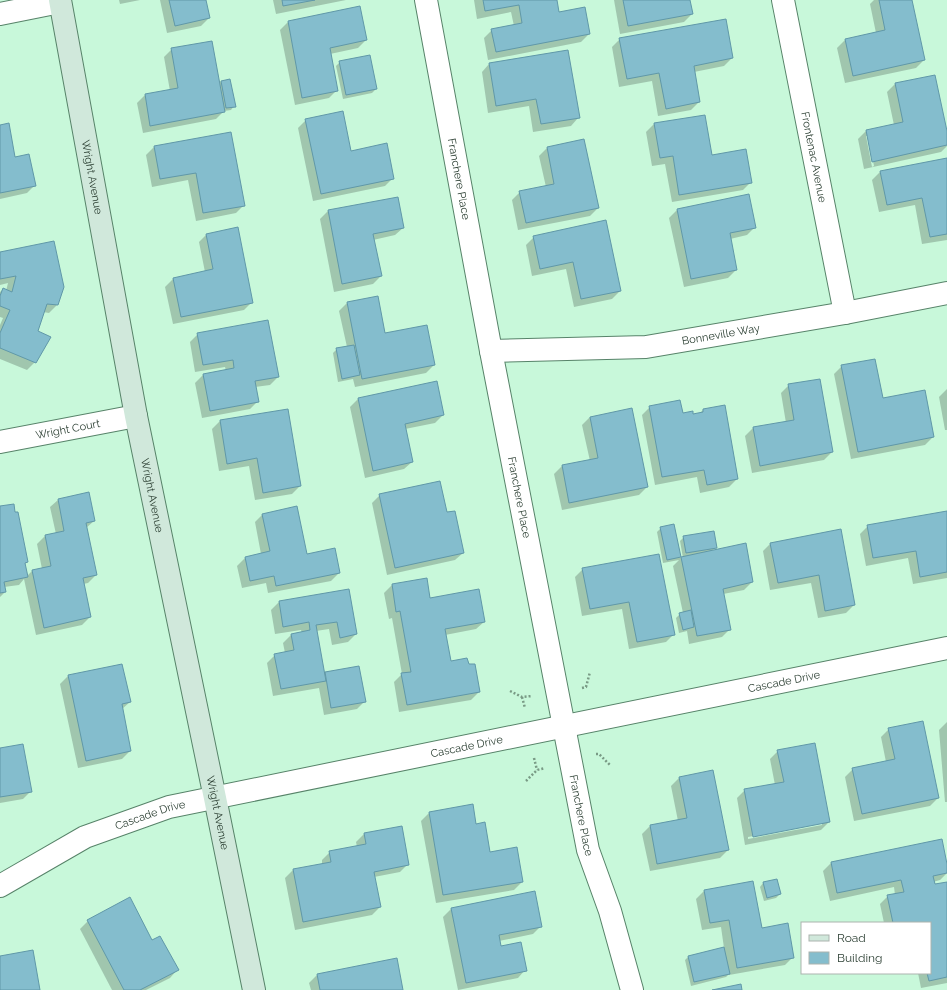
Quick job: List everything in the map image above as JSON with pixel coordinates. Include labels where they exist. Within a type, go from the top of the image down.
[{"type":"street","name":"Franchere Place","points":[[426,0],[491,351],[588,850],[610,911],[632,990]]},
{"type":"street","name":"Frontenac Avenue","points":[[783,0],[845,313]]},
{"type":"street","points":[[0,14],[60,1]]},
{"type":"street","name":"Wright Avenue","points":[[60,1],[136,416],[254,990]]},
{"type":"street","name":"Bonneville Way","points":[[491,351],[646,347],[845,313],[947,293]]},
{"type":"street","name":"Wright Court","points":[[0,442],[136,416]]},
{"type":"street","name":"Cascade Drive","points":[[0,886],[85,837],[169,807],[947,648]]},
{"type":"building","points":[[169,0],[206,0],[210,18],[175,26]]},
{"type":"building","points":[[282,0],[315,0],[283,6]]},
{"type":"building","points":[[483,0],[557,0],[559,12],[585,7],[590,34],[496,52],[491,29],[522,23],[519,5],[485,11]]},
{"type":"building","points":[[623,0],[690,0],[693,14],[628,26]]},
{"type":"building","points":[[879,0],[912,0],[925,60],[853,76],[845,39],[885,30]]},
{"type":"building","points":[[360,6],[367,40],[330,48],[338,91],[302,98],[288,21]]},
{"type":"building","points":[[726,19],[733,58],[694,66],[700,102],[666,109],[659,73],[627,79],[619,38]]},
{"type":"building","points":[[212,41],[225,112],[150,126],[145,94],[178,88],[171,48]]},
{"type":"building","points":[[568,50],[580,118],[541,124],[536,99],[496,106],[489,63]]},
{"type":"building","points":[[370,55],[377,89],[346,95],[339,61]]},
{"type":"building","points":[[935,75],[947,131],[947,145],[872,162],[866,130],[903,122],[895,83]]},
{"type":"building","points":[[230,79],[236,107],[226,108],[221,81]]},
{"type":"building","points":[[343,111],[351,151],[387,143],[394,179],[321,194],[305,119]]},
{"type":"building","points":[[705,115],[712,155],[746,149],[752,183],[679,195],[673,156],[660,158],[654,123]]},
{"type":"building","points":[[9,123],[15,157],[29,154],[36,186],[0,193],[0,125]]},
{"type":"building","points":[[231,132],[245,206],[203,213],[196,173],[160,179],[154,146]]},
{"type":"building","points":[[584,139],[599,208],[526,223],[519,191],[554,184],[547,147]]},
{"type":"building","points":[[947,158],[947,234],[930,237],[922,198],[887,205],[880,171]]},
{"type":"building","points":[[749,194],[756,228],[730,233],[737,270],[691,279],[677,209]]},
{"type":"building","points":[[398,197],[404,228],[373,234],[382,276],[342,284],[328,210]]},
{"type":"building","points":[[606,220],[621,291],[581,299],[573,262],[540,269],[533,236]]},
{"type":"building","points":[[238,227],[253,303],[181,317],[173,278],[213,269],[206,234]]},
{"type":"building","points":[[54,241],[64,287],[58,305],[47,304],[38,331],[51,337],[36,363],[0,348],[0,333],[10,310],[0,306],[0,296],[3,288],[12,292],[16,276],[0,279],[0,252]]},
{"type":"building","points":[[378,296],[385,333],[427,325],[435,365],[362,379],[347,302]]},
{"type":"building","points":[[268,320],[279,377],[255,381],[259,402],[210,411],[203,374],[234,368],[233,360],[203,365],[197,333]]},
{"type":"building","points":[[354,345],[360,375],[342,379],[336,348]]},
{"type":"building","points":[[875,359],[883,398],[925,390],[934,437],[858,452],[841,365]]},
{"type":"building","points":[[820,379],[833,452],[760,466],[753,427],[794,420],[788,384]]},
{"type":"building","points":[[437,381],[444,415],[405,424],[413,462],[373,471],[358,398]]},
{"type":"building","points":[[680,400],[683,413],[693,411],[693,414],[703,412],[703,409],[725,405],[738,479],[707,485],[704,470],[662,477],[649,406]]},
{"type":"building","points":[[632,408],[648,487],[569,503],[562,465],[598,458],[590,417]]},
{"type":"building","points":[[288,409],[301,486],[263,493],[257,458],[227,464],[220,420]]},
{"type":"building","points":[[440,481],[447,512],[455,511],[464,553],[395,568],[379,494]]},
{"type":"building","points":[[89,492],[95,521],[86,523],[97,575],[83,578],[91,617],[44,628],[32,570],[51,566],[45,535],[64,531],[58,499]]},
{"type":"building","points":[[14,504],[15,512],[18,512],[28,562],[25,563],[28,577],[4,582],[6,592],[0,593],[0,506]]},
{"type":"building","points":[[297,506],[307,554],[335,548],[340,573],[276,586],[274,576],[250,581],[245,557],[270,551],[262,514]]},
{"type":"building","points":[[947,511],[947,572],[920,577],[916,551],[873,558],[867,525]]},
{"type":"building","points":[[674,524],[681,557],[667,560],[660,527]]},
{"type":"building","points":[[841,529],[855,605],[825,611],[819,575],[778,583],[770,543]]},
{"type":"building","points":[[714,531],[717,548],[686,553],[683,536]]},
{"type":"building","points":[[746,543],[753,582],[723,589],[731,630],[697,636],[681,557]]},
{"type":"building","points":[[659,554],[675,635],[637,642],[629,602],[590,609],[582,568]]},
{"type":"building","points":[[427,578],[430,598],[479,589],[485,622],[445,629],[451,661],[467,658],[469,664],[475,664],[480,692],[407,705],[401,673],[411,672],[400,611],[396,612],[392,584]]},
{"type":"building","points":[[349,589],[357,634],[340,638],[337,622],[316,625],[326,681],[281,689],[274,654],[294,650],[291,634],[310,630],[309,622],[283,627],[279,601]]},
{"type":"building","points":[[691,610],[694,627],[683,630],[679,613]]},
{"type":"building","points":[[122,664],[131,702],[122,704],[131,751],[86,761],[68,675]]},
{"type":"building","points":[[359,666],[366,702],[331,708],[325,672]]},
{"type":"building","points":[[923,721],[939,798],[862,814],[852,768],[895,759],[888,728]]},
{"type":"building","points":[[815,743],[830,822],[753,837],[744,789],[784,782],[777,750]]},
{"type":"building","points":[[23,744],[32,792],[0,797],[0,748]]},
{"type":"building","points":[[713,770],[729,850],[657,864],[650,825],[687,818],[679,777]]},
{"type":"building","points":[[473,804],[476,824],[485,822],[490,852],[517,847],[523,882],[443,895],[429,812]]},
{"type":"building","points":[[402,826],[409,865],[374,872],[381,907],[303,922],[293,869],[331,862],[329,851],[366,844],[364,833]]},
{"type":"building","points":[[942,839],[947,864],[947,873],[933,876],[935,884],[947,882],[947,977],[929,981],[927,974],[931,974],[931,922],[893,922],[887,895],[904,892],[901,880],[837,893],[831,862]]},
{"type":"building","points":[[777,879],[781,894],[767,898],[763,882]]},
{"type":"building","points":[[753,881],[762,928],[788,923],[794,958],[737,968],[729,920],[710,923],[704,890]]},
{"type":"building","points":[[535,891],[542,927],[499,935],[501,946],[521,942],[527,971],[466,983],[451,908]]},
{"type":"building","points":[[130,897],[152,940],[160,936],[179,970],[140,990],[124,990],[87,920]]},
{"type":"building","points":[[724,947],[730,974],[694,982],[688,956]]},
{"type":"building","points":[[33,950],[40,990],[0,990],[0,956]]},
{"type":"building","points":[[397,958],[403,990],[320,990],[317,974]]},
{"type":"building","points":[[741,984],[742,990],[712,990]]}]
